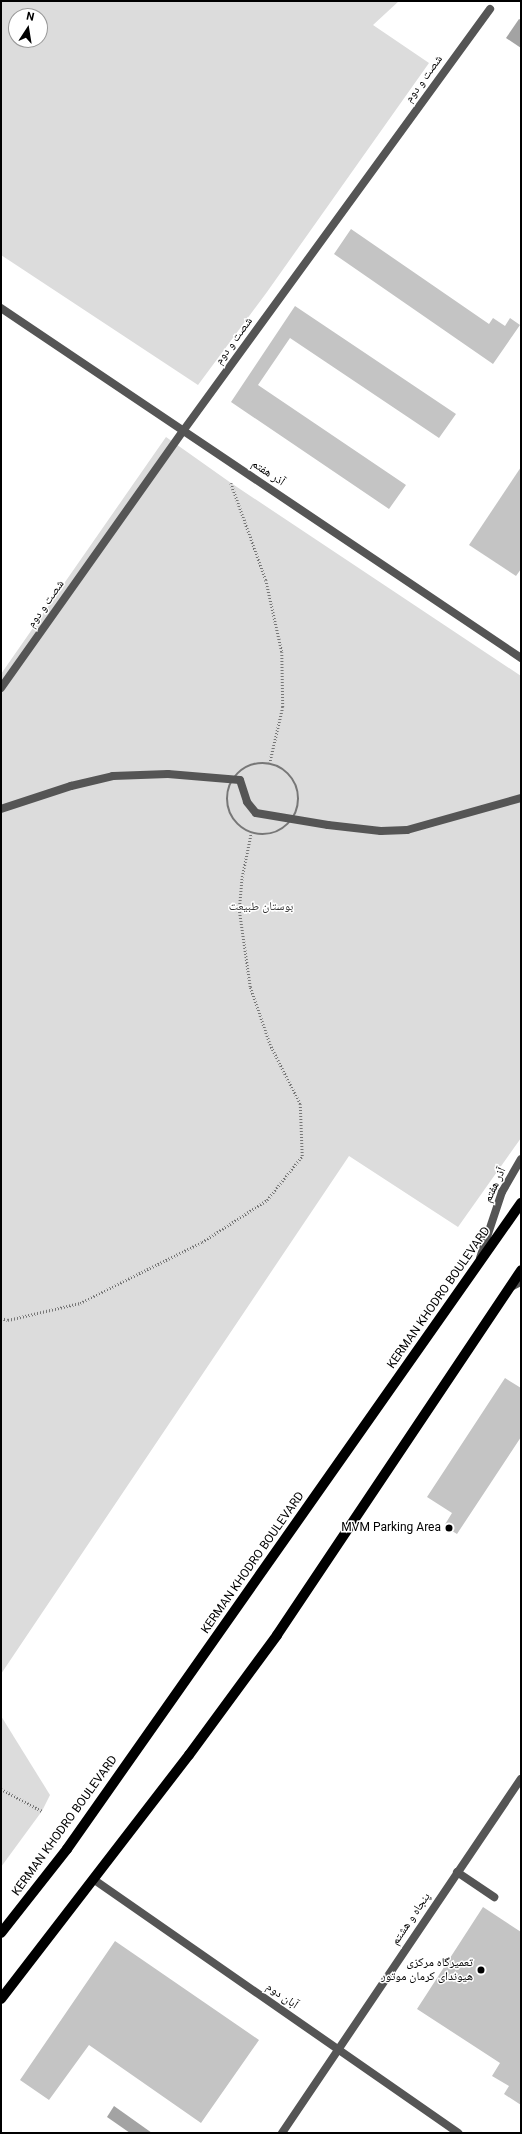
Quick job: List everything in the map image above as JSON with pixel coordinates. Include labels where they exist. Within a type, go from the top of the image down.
[{"type":"main road","name":"KERMAN KHODRO BOULEVARD","points":[[1,1933],[68,1849],[521,1203]]},
{"type":"main road","points":[[1,1999],[189,1755],[277,1635],[521,1270]]},
{"type":"street","name":"شصت و دوم","points":[[1,688],[183,431],[490,9]]},
{"type":"street","name":"آذر هفتم","points":[[1,308],[521,658]]},
{"type":"street","points":[[1,809],[71,786],[113,776],[168,774],[240,780],[247,802],[256,813],[293,820],[381,831],[407,830],[521,798]]},
{"type":"street","name":"آذر هفتم","points":[[477,1267],[502,1192],[521,1160]]},
{"type":"street","points":[[507,1290],[521,1282]]},
{"type":"street","name":"پنجاه و هشتم","points":[[282,2133],[521,1779]]},
{"type":"street","points":[[457,1872],[494,1897]]},
{"type":"street","name":"آبان دوم","points":[[93,1879],[458,2133]]},
{"type":"path","points":[[231,483],[266,580],[282,652],[283,707],[270,763]]},
{"type":"path","points":[[258,763],[270,763],[281,768],[290,775],[297,785],[300,796],[298,808],[293,820],[285,828],[274,833],[263,835],[251,833],[241,827],[233,818],[228,807],[228,795],[234,779],[247,767],[258,763]]},
{"type":"path","points":[[1,1318],[8,1320],[80,1303],[202,1242],[267,1200],[302,1156],[300,1104],[270,1045],[250,987],[239,910],[242,877],[251,833]]},
{"type":"path","points":[[1,1789],[42,1810]]},
{"type":"green space","points":[[1,1],[399,1],[373,25],[429,63],[267,292],[198,385],[1,255]]},
{"type":"green space","name":"بوستان طبیعت","points":[[166,437],[231,483],[521,676],[521,1138],[458,1227],[349,1156],[1,1674],[1,674]]},
{"type":"green space","points":[[1,1716],[50,1795],[42,1811],[1,1867]]},
{"type":"shaded area","points":[[519,19],[521,20],[521,48],[506,38]]},
{"type":"shaded area","points":[[114,2106],[152,2133],[130,2133],[107,2117]]},
{"type":"building","points":[[351,229],[489,324],[493,318],[505,326],[510,318],[520,325],[493,364],[334,254]]},
{"type":"building","points":[[295,306],[456,414],[439,438],[290,338],[258,385],[406,485],[389,509],[231,402]]},
{"type":"building","points":[[521,467],[521,569],[516,576],[469,545]]},
{"type":"building","points":[[505,1378],[521,1388],[521,1437],[457,1534],[444,1526],[452,1513],[427,1497]]},
{"type":"building","name":"تعمیرگاه مرکزی هیوندای کرمان موتور","points":[[483,1907],[521,1932],[521,2105],[504,2094],[509,2086],[492,2076],[500,2063],[417,2009]]},
{"type":"building","points":[[115,1941],[259,2040],[201,2123],[89,2045],[49,2100],[20,2080]]},
{"type":"place","name":"MVM Parking Area","points":[[449,1528]]},
{"type":"place","name":"تعمیرگاه مرکزی هیوندای کرمان موتور","points":[[481,1970]]}]
